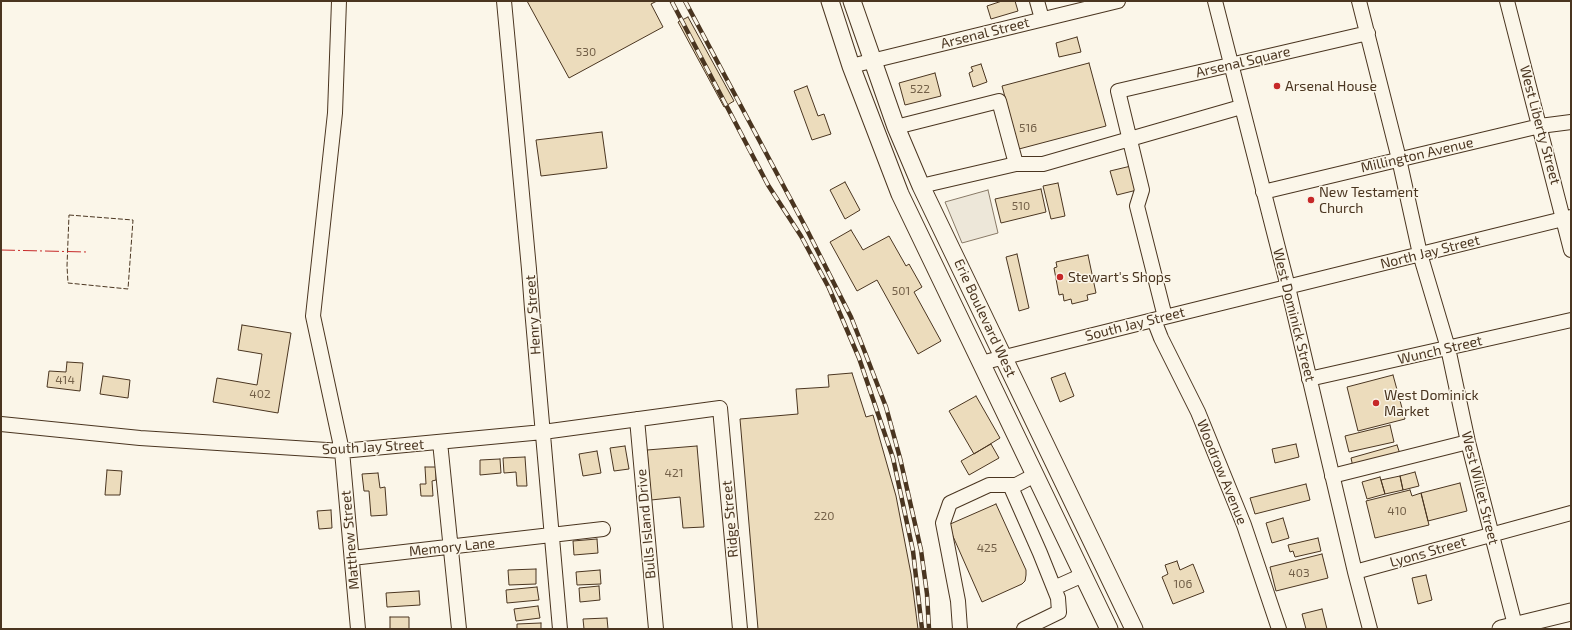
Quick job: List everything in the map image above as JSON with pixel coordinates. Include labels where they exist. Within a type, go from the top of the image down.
[{"type":"main road","name":"Erie Boulevard West","points":[[830,1],[851,66],[900,194],[1108,629]]},
{"type":"main road","name":"Erie Boulevard West","points":[[852,1],[896,127],[921,186],[1134,629]]},
{"type":"main road","points":[[1508,627],[1571,612]]},
{"type":"street","name":"Matthew Street","points":[[339,1],[335,113],[313,316],[342,451],[358,629]]},
{"type":"street","name":"Henry Street","points":[[504,1],[560,629]]},
{"type":"street","points":[[1037,1],[1042,19]]},
{"type":"street","name":"Arsenal Street","points":[[851,66],[1118,1]]},
{"type":"street","name":"West Dominick Street","points":[[1215,1],[1288,287],[1355,572],[1370,629]]},
{"type":"street","name":"West Willet Street","points":[[1359,1],[1399,159],[1420,254],[1448,348],[1468,442],[1491,534],[1508,627]]},
{"type":"street","name":"West Liberty Street","points":[[1507,1],[1540,126],[1567,218],[1571,250]]},
{"type":"street","name":"Arsenal Square","points":[[1129,140],[1118,91],[1368,33]]},
{"type":"street","points":[[896,127],[999,101],[1016,164]]},
{"type":"street","points":[[921,186],[1016,164],[1043,164],[1241,107]]},
{"type":"street","name":"Millington Avenue","points":[[1263,192],[1540,126],[1571,122]]},
{"type":"street","name":"Woodrow Avenue","points":[[1129,140],[1142,190],[1137,206],[1159,318],[1161,338],[1198,412],[1244,525],[1279,629]]},
{"type":"street","name":"North Jay Street","points":[[1288,287],[1567,218]]},
{"type":"street","name":"South Jay Street","points":[[981,364],[1159,318],[1288,287]]},
{"type":"street","name":"Wunch Street","points":[[1309,379],[1571,320]]},
{"type":"street","name":"South Jay Street","points":[[1,424],[140,438],[342,451],[543,432],[637,418],[720,408]]},
{"type":"street","name":"Ridge Street","points":[[720,408],[740,629]]},
{"type":"street","name":"Bulls Island Drive","points":[[637,418],[656,629]]},
{"type":"street","points":[[440,442],[459,629]]},
{"type":"street","points":[[1332,476],[1468,442]]},
{"type":"street","points":[[960,629],[958,601],[944,523],[950,503],[989,485],[1016,485],[1035,475]]},
{"type":"street","points":[[1010,485],[1058,598],[1059,612],[1024,629]]},
{"type":"street","name":"Lyons Street","points":[[1355,572],[1491,534],[1571,514]]},
{"type":"street","name":"Memory Lane","points":[[352,558],[603,529]]},
{"type":"street","points":[[1054,588],[1083,575]]},
{"type":"shaded area","points":[[988,190],[998,233],[962,243],[945,202]]},
{"type":"building","points":[[527,1],[657,1],[651,4],[663,27],[569,78]]},
{"type":"building","points":[[1002,1],[1015,1],[1018,11],[991,19],[987,6]]},
{"type":"building","points":[[688,17],[734,101],[724,107],[678,22]]},
{"type":"building","points":[[1077,37],[1081,52],[1059,57],[1056,43]]},
{"type":"building","points":[[1089,63],[1106,126],[1019,149],[1002,86]]},
{"type":"building","points":[[981,64],[987,82],[973,87],[969,73],[973,71],[971,67]]},
{"type":"building","points":[[935,73],[941,96],[905,105],[899,83]]},
{"type":"building","points":[[807,86],[818,116],[824,114],[831,134],[812,140],[794,91]]},
{"type":"building","points":[[602,132],[607,168],[541,176],[536,140]]},
{"type":"building","points":[[1131,166],[1137,190],[1117,195],[1110,171]]},
{"type":"building","points":[[845,182],[860,210],[845,219],[830,190]]},
{"type":"building","points":[[1058,183],[1065,216],[1051,219],[1043,186]]},
{"type":"building","points":[[1041,189],[1046,212],[1001,223],[995,199]]},
{"type":"building","points":[[851,230],[863,250],[889,236],[906,266],[909,264],[922,287],[914,292],[941,341],[918,354],[877,280],[857,291],[830,242]]},
{"type":"building","points":[[1017,254],[1029,308],[1019,311],[1006,257]]},
{"type":"building","points":[[1088,255],[1096,293],[1087,295],[1088,300],[1072,304],[1071,299],[1064,301],[1063,294],[1059,295],[1054,268],[1057,267],[1056,262]]},
{"type":"building","points":[[242,325],[291,333],[278,413],[213,402],[217,378],[257,385],[262,354],[238,350]]},
{"type":"building","points":[[67,362],[83,363],[80,391],[47,387],[49,371],[66,372]]},
{"type":"building","points":[[852,373],[866,417],[873,415],[896,496],[911,574],[918,629],[758,629],[740,419],[798,414],[796,389],[829,387],[828,375]]},
{"type":"building","points":[[1065,373],[1074,396],[1060,402],[1051,378]]},
{"type":"building","name":"West Dominick Market","points":[[1393,375],[1405,419],[1358,431],[1347,387]]},
{"type":"building","points":[[103,376],[130,380],[128,398],[100,394]]},
{"type":"building","points":[[976,396],[1000,438],[974,454],[949,411]]},
{"type":"building","points":[[1390,425],[1394,442],[1349,452],[1345,436]]},
{"type":"building","points":[[991,444],[999,458],[969,475],[961,461]]},
{"type":"building","points":[[1296,444],[1299,457],[1275,463],[1272,449]]},
{"type":"building","points":[[1397,445],[1400,454],[1353,467],[1351,458]]},
{"type":"building","points":[[625,446],[629,469],[614,471],[610,448]]},
{"type":"building","points":[[697,446],[704,527],[683,528],[680,497],[651,500],[647,450]]},
{"type":"building","points":[[597,451],[601,473],[583,476],[579,454]]},
{"type":"building","points":[[525,457],[527,486],[517,486],[516,472],[504,473],[503,458]]},
{"type":"building","points":[[500,459],[501,473],[480,475],[480,460]]},
{"type":"building","points":[[425,467],[436,467],[436,480],[432,481],[433,496],[421,496],[420,484],[426,484]]},
{"type":"building","points":[[107,470],[122,471],[120,495],[105,495]]},
{"type":"building","points":[[1415,472],[1419,486],[1403,490],[1400,476]]},
{"type":"building","points":[[378,473],[380,488],[385,487],[387,515],[371,516],[369,491],[364,491],[362,474]]},
{"type":"building","points":[[1400,476],[1403,490],[1385,494],[1381,480]]},
{"type":"building","points":[[1380,477],[1385,494],[1367,499],[1362,482]]},
{"type":"building","points":[[1460,483],[1467,511],[1428,521],[1421,493]]},
{"type":"building","points":[[1306,484],[1310,500],[1255,514],[1250,498]]},
{"type":"building","points":[[1410,490],[1412,496],[1421,493],[1429,525],[1375,538],[1366,501]]},
{"type":"building","points":[[996,504],[1026,570],[1026,575],[1025,581],[1022,584],[982,602],[948,525]]},
{"type":"building","points":[[331,510],[332,528],[319,529],[317,511]]},
{"type":"building","points":[[1283,518],[1289,538],[1272,543],[1266,523]]},
{"type":"building","points":[[1318,538],[1321,551],[1295,557],[1293,551],[1290,552],[1288,545]]},
{"type":"building","points":[[597,539],[598,553],[574,555],[573,541]]},
{"type":"building","points":[[1322,554],[1328,578],[1276,591],[1270,567]]},
{"type":"building","points":[[1177,561],[1180,570],[1193,564],[1204,592],[1173,604],[1162,577],[1168,574],[1165,565]]},
{"type":"building","points":[[536,569],[536,584],[509,585],[508,570]]},
{"type":"building","points":[[600,570],[601,584],[577,585],[576,572]]},
{"type":"building","points":[[1426,575],[1432,600],[1418,604],[1412,578]]},
{"type":"building","points":[[599,586],[600,600],[580,602],[579,588]]},
{"type":"building","points":[[537,587],[539,600],[507,603],[506,590]]},
{"type":"building","points":[[419,591],[420,605],[387,607],[386,593]]},
{"type":"building","points":[[538,606],[540,618],[516,621],[514,609]]},
{"type":"building","points":[[1322,609],[1327,629],[1306,629],[1302,614]]},
{"type":"building","points":[[390,617],[409,617],[409,629],[390,629]]},
{"type":"building","points":[[607,618],[608,629],[584,629],[583,619]]},
{"type":"building","points":[[541,623],[541,629],[517,629],[517,624]]},
{"type":"railway","points":[[685,1],[807,230],[851,317],[866,355],[886,407],[900,458],[921,550],[927,594],[929,629]]},
{"type":"railway","points":[[672,2],[768,185],[801,236],[829,288],[859,358],[893,458],[913,551],[922,629]]},
{"type":"fence","points":[[69,215],[133,220],[128,289],[68,283],[67,266],[69,215]]},
{"type":"power","points":[[1,250],[87,252]]},
{"type":"place","name":"Arsenal House","points":[[1277,86]]},
{"type":"place","name":"New Testament Church","points":[[1311,200]]},
{"type":"place","name":"Stewart's Shops","points":[[1060,277]]},
{"type":"place","name":"West Dominick Market","points":[[1376,403]]}]
